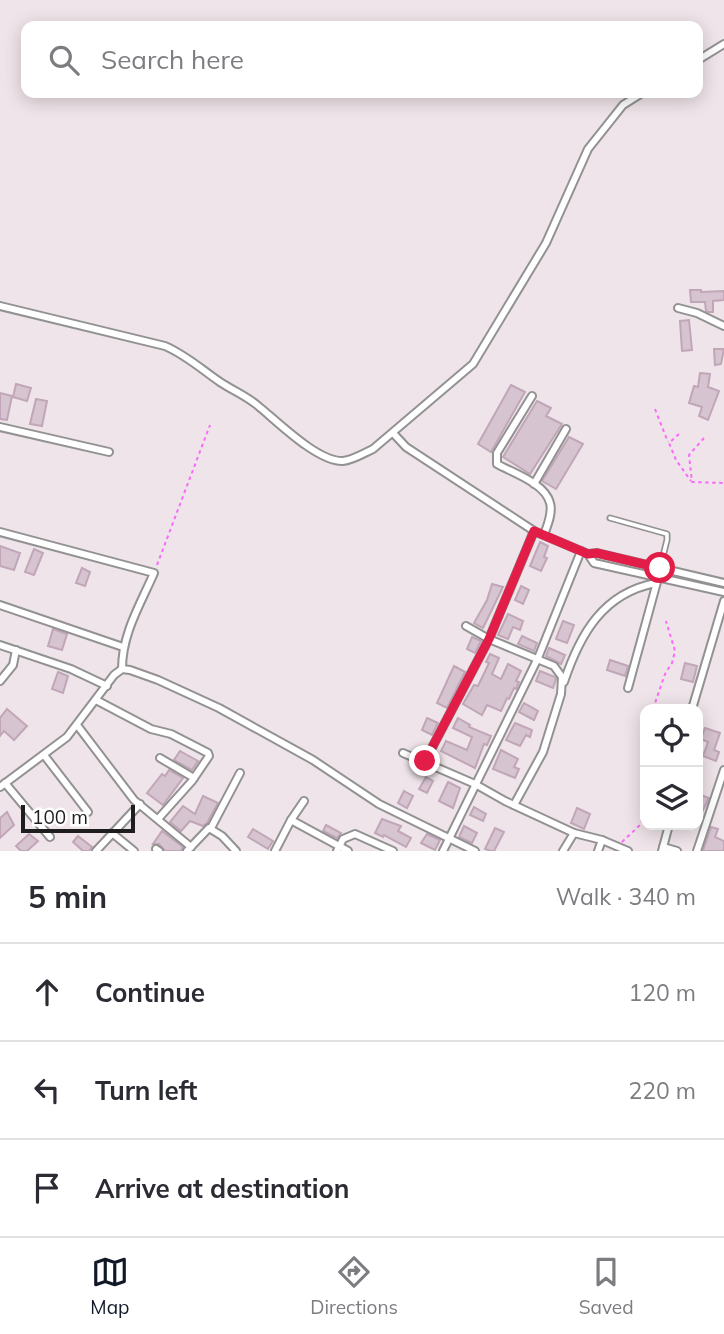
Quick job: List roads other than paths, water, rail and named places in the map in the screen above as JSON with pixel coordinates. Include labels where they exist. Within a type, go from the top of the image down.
[{"type":"street","points":[[703,57],[724,44]]},
{"type":"street","points":[[0,306],[150,341],[180,353],[257,405],[294,437],[328,458],[343,461],[356,457],[394,434],[472,364],[546,243],[588,149],[618,111],[635,98]]},
{"type":"street","points":[[678,308],[697,313],[724,326]]},
{"type":"street","points":[[532,396],[497,453],[496,460],[497,464],[534,484],[551,503],[544,535]]},
{"type":"street","points":[[0,427],[109,452]]},
{"type":"street","points":[[534,484],[566,429]]},
{"type":"street","points":[[394,434],[401,443],[534,531],[585,552],[724,583]]},
{"type":"street","points":[[425,761],[489,639],[534,531]]},
{"type":"street","points":[[0,532],[153,573],[123,647],[122,669],[67,737],[3,785],[50,837]]},
{"type":"street","points":[[585,552],[594,563],[657,580],[724,592]]},
{"type":"street","points":[[443,851],[538,658],[585,552]]},
{"type":"street","points":[[628,688],[660,568]]},
{"type":"street","points":[[514,805],[543,752],[575,648],[598,615],[615,599],[657,580]]},
{"type":"street","points":[[694,704],[724,603]]},
{"type":"street","points":[[0,605],[123,647]]},
{"type":"street","points":[[466,626],[489,639],[554,666],[564,683]]},
{"type":"street","points":[[0,645],[71,669],[107,686]]},
{"type":"street","points":[[0,681],[13,665],[16,650]]},
{"type":"street","points":[[122,669],[158,680],[256,727],[313,760],[379,804],[475,851]]},
{"type":"street","points":[[96,700],[151,729],[171,734],[207,751],[209,756],[194,778],[158,819]]},
{"type":"street","points":[[77,725],[120,783],[189,849],[211,828],[240,773]]},
{"type":"street","points":[[403,753],[574,832],[628,851]]},
{"type":"street","points":[[44,755],[88,812]]},
{"type":"street","points":[[160,758],[194,778]]},
{"type":"street","points":[[697,851],[724,769]]},
{"type":"street","points":[[275,851],[290,820],[304,801]]},
{"type":"street","points":[[96,851],[140,804]]},
{"type":"street","points":[[290,820],[338,849],[348,851]]},
{"type":"street","points":[[211,828],[236,851]]},
{"type":"street","points":[[668,830],[662,849],[677,851]]},
{"type":"street","points":[[563,851],[574,832]]},
{"type":"street","points":[[112,833],[134,851]]},
{"type":"street","points":[[338,849],[343,839],[355,834],[393,851]]},
{"type":"street","points":[[598,851],[602,840]]},
{"type":"lane","points":[[610,518],[667,534],[660,568]]}]
